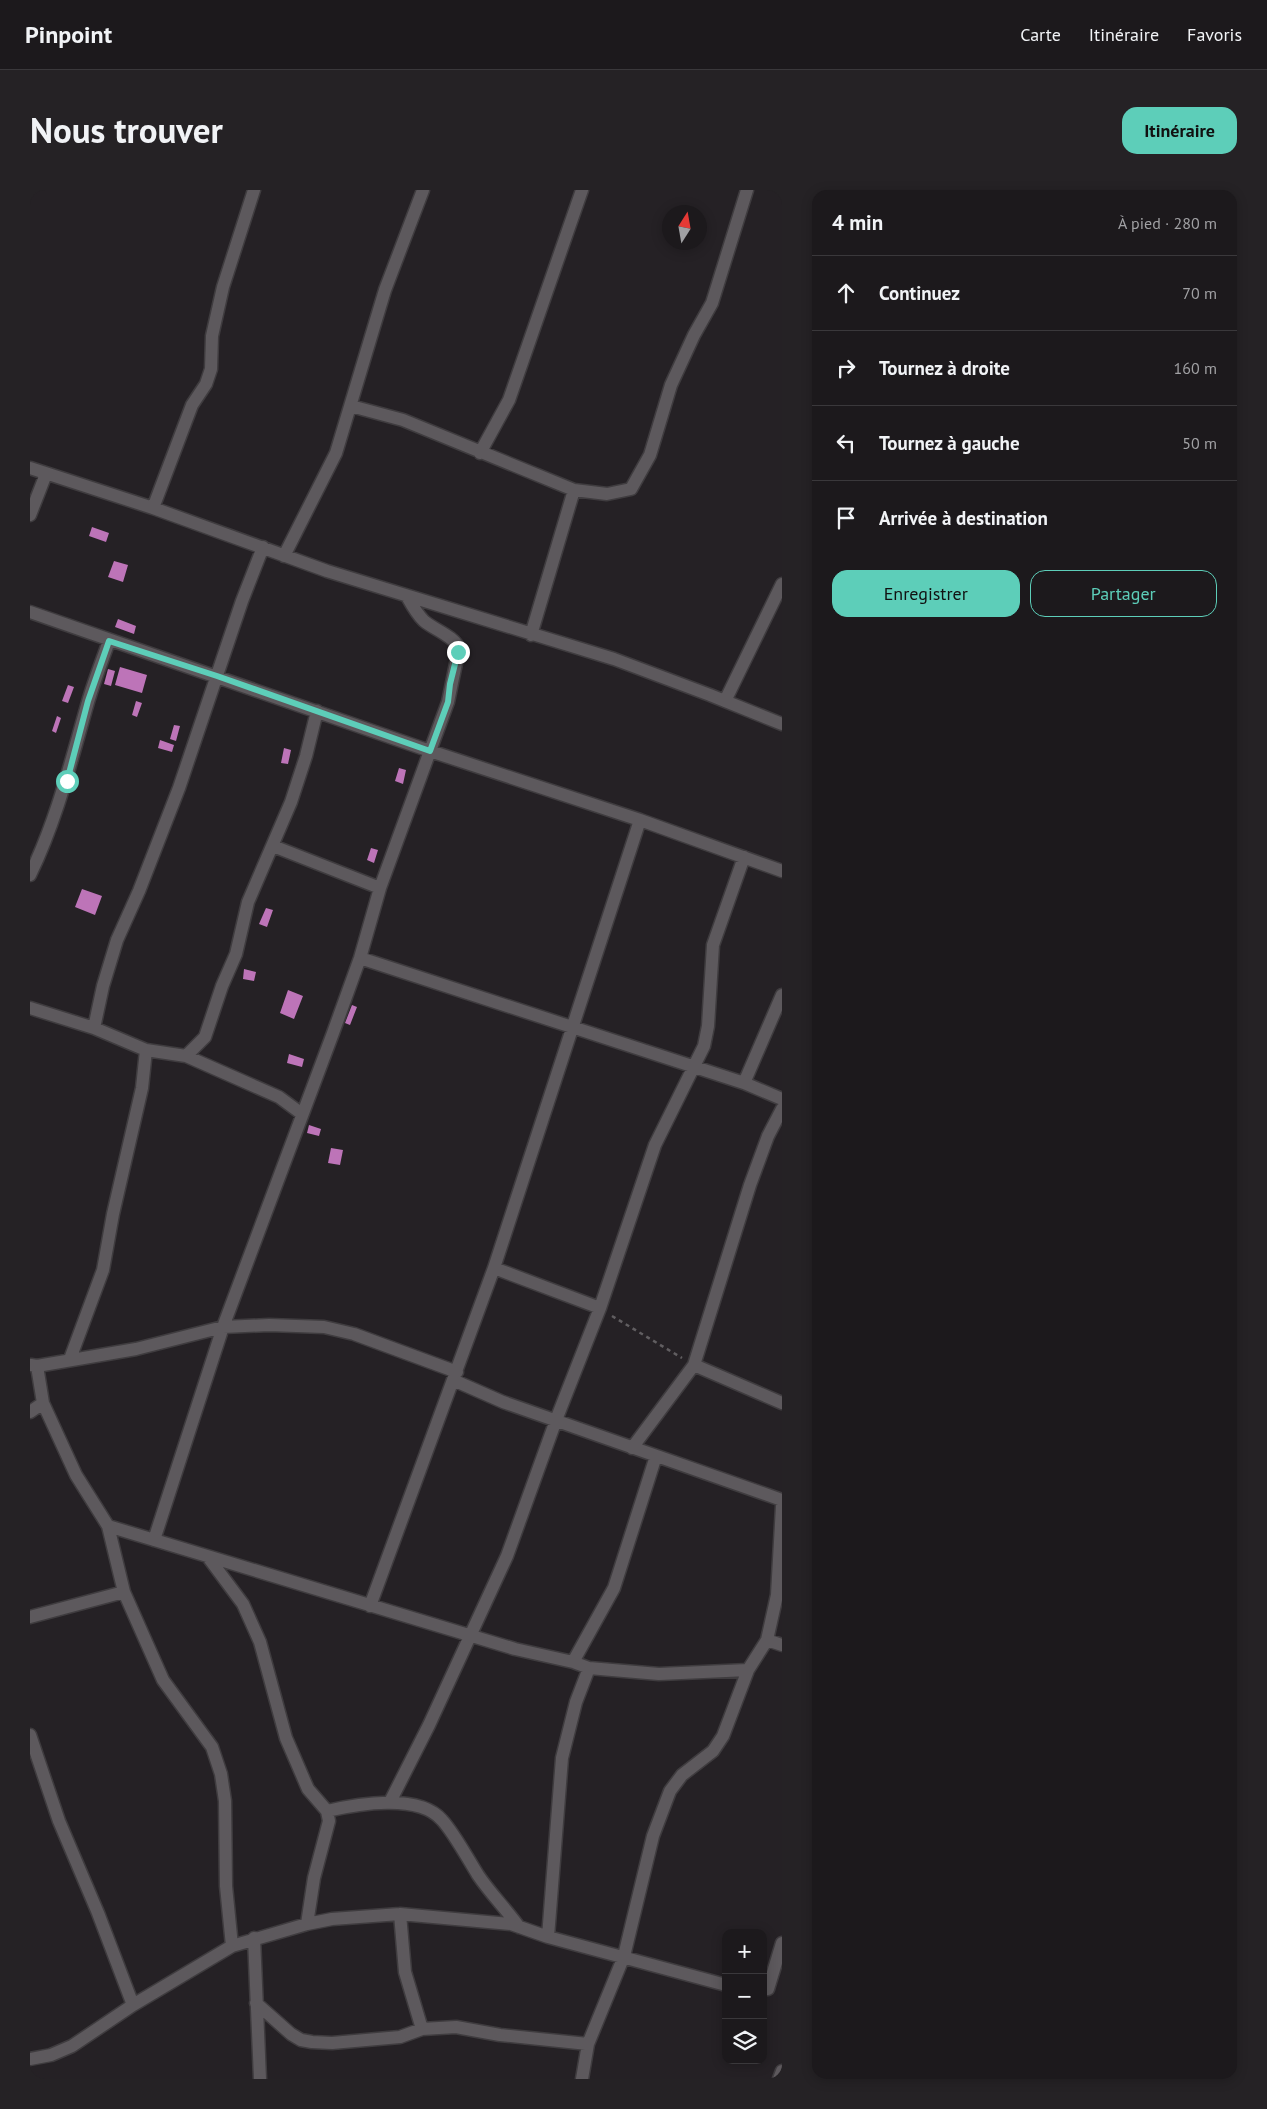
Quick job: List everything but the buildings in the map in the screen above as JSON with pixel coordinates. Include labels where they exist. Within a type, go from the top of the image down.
[{"type":"street","points":[[153,508],[192,405],[206,384],[211,369],[212,336],[223,287],[254,190]]},
{"type":"street","points":[[284,556],[336,453],[385,290],[423,190]]},
{"type":"street","points":[[480,453],[509,400],[582,190]]},
{"type":"street","points":[[351,406],[403,420],[574,490],[607,494],[631,489],[650,455],[671,386],[694,335],[712,303],[747,190]]},
{"type":"street","points":[[30,468],[153,508],[284,556],[408,598],[614,660],[782,724]]},
{"type":"street","points":[[30,515],[46,474]]},
{"type":"street","points":[[531,635],[574,490]]},
{"type":"street","points":[[94,1028],[114,946],[179,788],[263,547]]},
{"type":"street","points":[[725,701],[782,584]]},
{"type":"street","points":[[154,1540],[223,1327],[360,958],[380,888],[448,702],[458,648],[456,642],[426,622],[415,612],[408,598]]},
{"type":"street","points":[[30,612],[430,751],[640,820],[782,871]]},
{"type":"street","points":[[30,875],[47,838],[67,781],[88,701],[109,641]]},
{"type":"street","points":[[186,1056],[205,1037],[222,986],[236,954],[248,902],[273,846],[303,765],[317,711]]},
{"type":"street","points":[[370,1606],[494,1268],[640,820]]},
{"type":"street","points":[[273,846],[380,888]]},
{"type":"street","points":[[390,1802],[429,1725],[507,1556],[556,1420],[600,1308],[655,1145],[691,1068],[704,1046],[708,1026],[712,945],[744,857]]},
{"type":"street","points":[[360,958],[744,1084],[782,1099]]},
{"type":"street","points":[[744,1084],[782,995]]},
{"type":"street","points":[[30,1008],[94,1028],[146,1050],[186,1056],[279,1097],[302,1114]]},
{"type":"street","points":[[70,1359],[103,1270],[113,1214],[142,1088],[146,1050]]},
{"type":"street","points":[[632,1448],[694,1365],[750,1185],[768,1136],[782,1108]]},
{"type":"street","points":[[494,1268],[600,1308]]},
{"type":"street","points":[[232,1946],[226,1886],[225,1801],[221,1774],[212,1747],[163,1680],[124,1592],[108,1526],[76,1475],[43,1403],[34,1365],[136,1349],[223,1327],[270,1325],[324,1327],[354,1334],[455,1376],[503,1402],[782,1500]]},
{"type":"street","points":[[694,1365],[782,1403]]},
{"type":"street","points":[[30,1412],[43,1403]]},
{"type":"street","points":[[573,1662],[614,1588],[656,1456]]},
{"type":"street","points":[[582,2079],[588,2044],[624,1956],[652,1836],[670,1791],[682,1775],[713,1751],[723,1736],[748,1670],[767,1640],[777,1595],[782,1506]]},
{"type":"street","points":[[108,1526],[515,1649],[573,1662],[588,1668],[659,1674],[748,1670]]},
{"type":"street","points":[[208,1557],[243,1604],[260,1642],[286,1738],[308,1789],[328,1811],[330,1821],[314,1878],[307,1924]]},
{"type":"street","points":[[30,1616],[124,1592]]},
{"type":"street","points":[[767,1640],[782,1646]]},
{"type":"street","points":[[548,1937],[562,1758],[576,1702],[588,1668]]},
{"type":"street","points":[[30,1735],[60,1821],[133,2005]]},
{"type":"street","points":[[328,1811],[358,1804],[390,1802],[430,1812],[442,1819],[480,1878],[519,1926]]},
{"type":"street","points":[[30,2058],[51,2055],[72,2046],[133,2005],[232,1946],[307,1924],[377,1914],[400,1914],[519,1926],[548,1937],[722,1984]]},
{"type":"street","points":[[400,1914],[405,1972],[422,2028]]},
{"type":"street","points":[[254,1938],[260,2079]]},
{"type":"street","points":[[767,1986],[782,1943]]},
{"type":"street","points":[[767,1989],[782,1985]]},
{"type":"street","points":[[256,2003],[291,2034],[312,2042],[332,2043],[400,2037],[422,2028],[456,2026],[500,2035],[588,2044]]},
{"type":"street","points":[[779,2079],[782,2071]]},
{"type":"path","points":[[600,1308],[694,1365]]},
{"type":"route","points":[[67,781],[88,701],[109,641],[217,676],[430,751],[448,702],[450,684],[458,652]]}]
